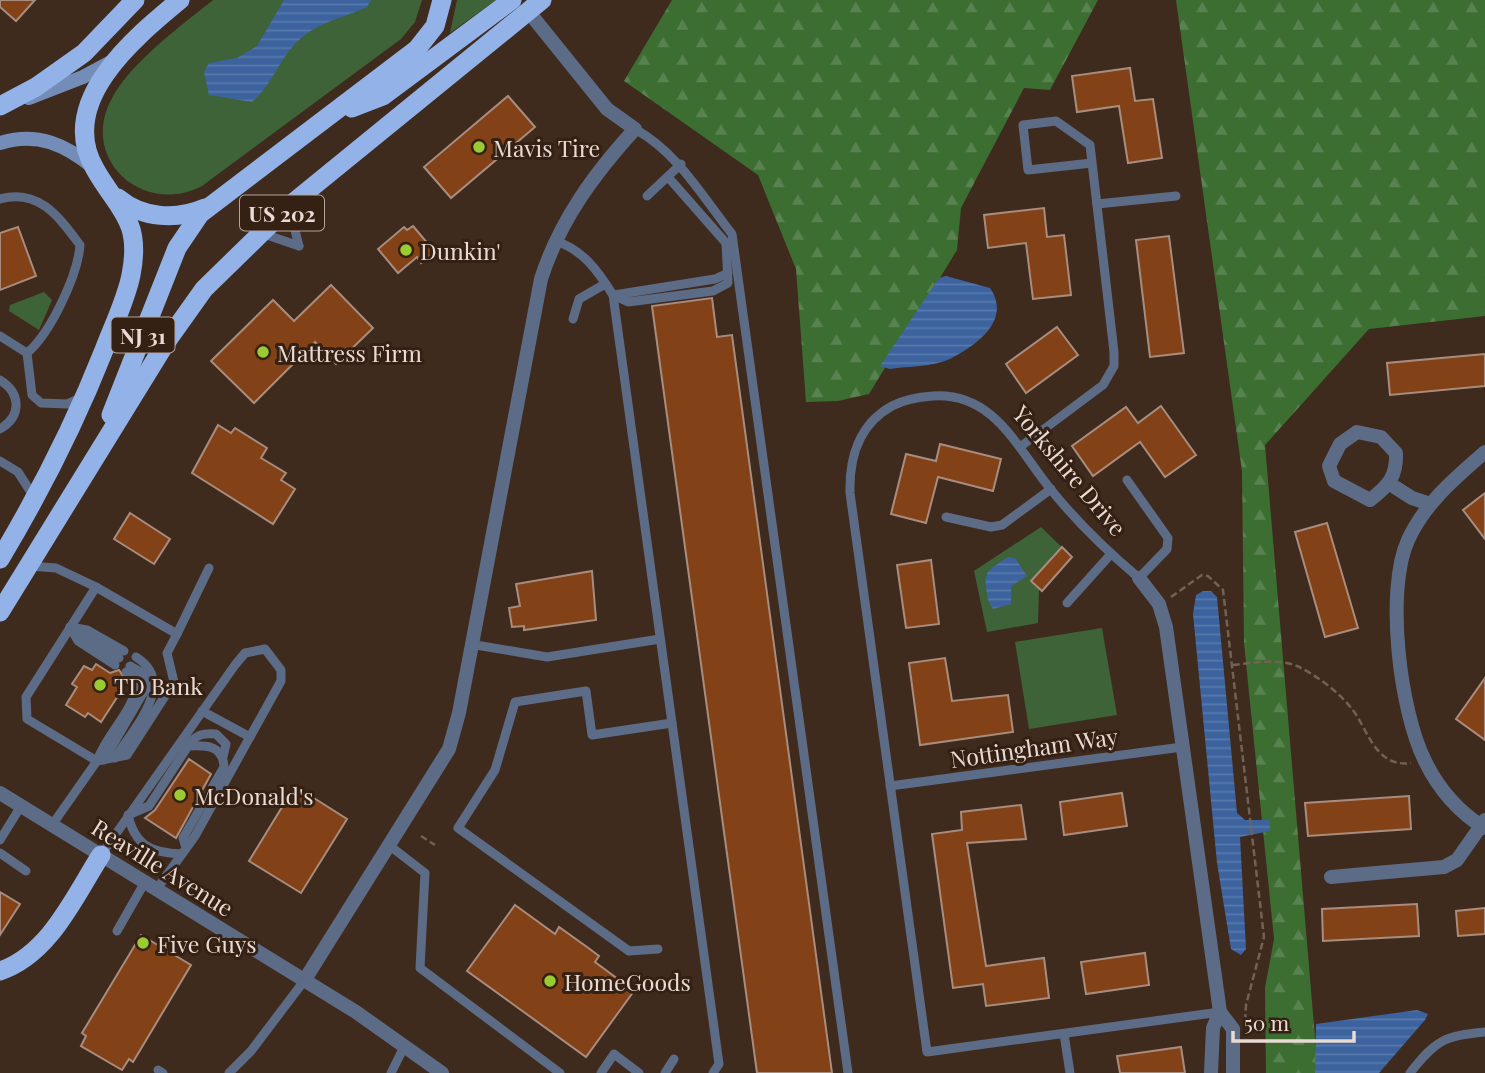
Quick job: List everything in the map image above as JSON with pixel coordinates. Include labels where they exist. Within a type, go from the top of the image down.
[{"type":"highway","points":[[0,107],[36,87],[84,53],[135,0]]},
{"type":"highway","points":[[0,559],[35,500],[86,395],[131,275],[130,228],[122,206],[94,169],[85,141],[87,112],[98,85],[122,53],[180,0]]},
{"type":"highway","name":"NJ 31","points":[[81,480],[116,403],[177,247],[200,214],[328,118],[427,39],[435,26],[442,0]]},
{"type":"highway","points":[[328,118],[383,96],[527,4]]},
{"type":"highway","name":"US 202","points":[[0,612],[185,313],[289,206],[527,4]]},
{"type":"highway","points":[[110,190],[131,207],[167,216],[199,211],[218,200]]},
{"type":"highway","points":[[0,971],[28,956],[47,939],[101,855]]},
{"type":"main road","points":[[0,107],[83,77],[122,53]]},
{"type":"main road","points":[[0,143],[27,138],[45,139],[64,147],[94,169]]},
{"type":"street","points":[[304,981],[449,749],[459,713],[541,279],[554,241],[594,176],[635,129],[607,109],[527,4]]},
{"type":"street","points":[[1357,432],[1381,437],[1396,453],[1396,467],[1390,484],[1370,500],[1334,481],[1329,466],[1340,444],[1357,432]]},
{"type":"street","points":[[1331,877],[1444,867],[1457,860],[1484,825],[1451,801],[1425,761],[1415,736],[1404,687],[1396,587],[1407,541],[1430,504],[1485,452]]},
{"type":"street","points":[[1390,484],[1412,498],[1430,504]]},
{"type":"street","name":"Yorkshire Drive","points":[[1139,578],[1159,604],[1166,627],[1220,1012],[1233,1029],[1233,1073]]},
{"type":"street","name":"Reaville Avenue","points":[[0,793],[304,981],[442,1073]]},
{"type":"street","name":"Yorkshire Drive","points":[[1211,1073],[1213,1028],[1220,1012]]},
{"type":"lane","points":[[1020,447],[1103,385],[1114,366],[1097,204],[1090,145],[1056,121],[1023,125],[1028,170],[1092,163]]},
{"type":"lane","points":[[635,129],[654,139],[681,164],[686,176],[732,234],[740,271],[848,1073]]},
{"type":"lane","points":[[647,197],[681,164]]},
{"type":"lane","points":[[613,295],[715,279],[728,272],[726,243],[668,177]]},
{"type":"lane","points":[[0,199],[23,195],[38,199],[80,245],[79,262],[66,291],[39,343],[27,353]]},
{"type":"lane","points":[[1097,204],[1176,197]]},
{"type":"lane","points":[[260,233],[299,246],[289,206]]},
{"type":"lane","points":[[554,241],[570,245],[583,256],[613,295],[719,1064],[713,1073]]},
{"type":"lane","points":[[573,319],[579,299],[605,284]]},
{"type":"lane","points":[[0,336],[27,353]]},
{"type":"lane","points":[[27,353],[32,395],[41,404],[67,404],[86,395]]},
{"type":"lane","points":[[0,380],[10,386],[16,396],[17,409],[1,429]]},
{"type":"lane","name":"Yorkshire Drive","points":[[1064,1034],[927,1052],[850,493],[853,454],[866,429],[886,409],[902,401],[945,395],[965,399],[985,408],[998,418],[1051,489],[1111,554],[1139,578]]},
{"type":"lane","points":[[0,461],[18,472],[35,500]]},
{"type":"lane","points":[[1127,480],[1168,538],[1167,549],[1139,578]]},
{"type":"lane","points":[[946,517],[991,527],[1002,525],[1051,489]]},
{"type":"lane","points":[[1067,603],[1111,554]]},
{"type":"lane","points":[[27,566],[56,568],[96,587],[177,634]]},
{"type":"lane","points":[[96,587],[26,697],[27,719],[100,761],[127,755],[174,682],[167,653],[209,568]]},
{"type":"lane","points":[[70,627],[87,630],[119,658],[78,641],[70,627]]},
{"type":"lane","points":[[470,644],[547,657],[660,639]]},
{"type":"lane","points":[[101,855],[245,653],[265,649],[281,670],[281,681],[184,851],[150,886],[117,931]]},
{"type":"lane","points":[[52,825],[100,761],[102,744],[136,694],[136,681],[131,665],[152,673],[156,689],[115,758]]},
{"type":"lane","points":[[658,949],[629,951],[458,828],[495,771],[515,702],[586,691],[592,735],[672,723]]},
{"type":"lane","points":[[202,710],[250,737]]},
{"type":"lane","points":[[128,815],[149,806],[188,746],[205,745],[216,749],[223,757],[224,767],[183,838],[184,851]]},
{"type":"lane","name":"Nottingham Way","points":[[890,786],[1182,747]]},
{"type":"lane","points":[[0,840],[21,806]]},
{"type":"lane","points":[[128,815],[132,832],[148,848],[162,853],[184,851]]},
{"type":"lane","points":[[390,846],[425,873],[420,968],[560,1073]]},
{"type":"lane","points":[[0,853],[26,871]]},
{"type":"lane","points":[[229,1073],[251,1051],[304,981]]},
{"type":"lane","points":[[1070,1073],[1064,1034],[1220,1012]]},
{"type":"lane","points":[[1410,1073],[1438,1041],[1448,1036],[1485,1032]]},
{"type":"lane","points":[[391,1073],[404,1046]]},
{"type":"lane","points":[[601,1073],[614,1054],[639,1073]]},
{"type":"lane","points":[[665,1073],[674,1059]]},
{"type":"path","points":[[1159,604],[1196,577],[1208,576],[1223,590],[1264,937],[1246,1005],[1245,1027]]},
{"type":"path","points":[[1233,664],[1294,664],[1316,677],[1352,709],[1368,741],[1382,755],[1405,764],[1425,761]]},
{"type":"path","points":[[421,835],[435,845]]},
{"type":"green space","points":[[213,0],[422,0],[415,22],[401,39],[202,186],[180,193],[160,194],[140,188],[124,178],[111,163],[104,145],[103,124],[110,102],[118,88],[142,60]]},
{"type":"green space","points":[[457,0],[496,0],[450,33]]},
{"type":"green space","points":[[672,0],[1098,0],[1050,90],[1024,88],[961,208],[957,250],[869,394],[838,401],[806,402],[796,269],[758,175],[624,81]]},
{"type":"green space","points":[[1176,0],[1485,0],[1485,316],[1369,329],[1265,445],[1318,1073],[1266,1073],[1265,988],[1274,939],[1244,643],[1242,471]]},
{"type":"green space","points":[[44,292],[52,300],[39,330],[9,311],[10,305]]},
{"type":"green space","points":[[1041,527],[1072,557],[1042,591],[1039,590],[1038,623],[987,632],[974,571]]},
{"type":"green space","points":[[1102,628],[1117,715],[1029,729],[1015,642]]},
{"type":"water","points":[[284,0],[371,0],[367,7],[322,25],[298,41],[252,102],[209,95],[204,72],[209,63],[237,58],[257,46]]},
{"type":"water","points":[[946,276],[990,288],[996,300],[997,311],[988,330],[971,346],[943,362],[890,369],[880,366],[939,278]]},
{"type":"water","points":[[1008,557],[1015,558],[1027,576],[1011,586],[1011,604],[993,609],[987,595],[987,574]]},
{"type":"water","points":[[1211,591],[1217,597],[1237,813],[1245,820],[1269,820],[1270,831],[1240,837],[1246,949],[1241,955],[1231,949],[1217,863],[1193,614],[1196,595]]},
{"type":"water","points":[[1417,1010],[1428,1014],[1425,1020],[1379,1073],[1315,1073],[1316,1024]]},
{"type":"building","points":[[0,0],[35,0],[16,21],[0,7]]},
{"type":"building","points":[[1130,68],[1135,101],[1153,99],[1162,158],[1128,163],[1119,106],[1077,112],[1072,76]]},
{"type":"building","name":"Mavis Tire","points":[[508,96],[535,127],[451,198],[424,167]]},
{"type":"building","points":[[1044,208],[1047,237],[1064,235],[1071,295],[1033,299],[1026,243],[988,248],[984,215]]},
{"type":"building","name":"Dunkin'","points":[[413,226],[435,252],[421,263],[417,257],[398,273],[378,249],[404,227],[407,230]]},
{"type":"building","points":[[18,227],[36,276],[0,290],[0,233]]},
{"type":"building","points":[[1169,236],[1184,353],[1150,357],[1136,240]]},
{"type":"building","name":"Mattress Firm","points":[[331,285],[373,328],[336,364],[315,342],[254,403],[211,361],[273,300],[294,321]]},
{"type":"building","points":[[712,298],[717,337],[732,335],[832,1073],[757,1073],[652,306]]},
{"type":"building","points":[[1057,327],[1078,355],[1026,393],[1006,364]]},
{"type":"building","points":[[1485,354],[1485,386],[1390,395],[1387,363]]},
{"type":"building","points":[[1161,406],[1196,455],[1165,477],[1140,442],[1093,476],[1072,446],[1126,407],[1138,423]]},
{"type":"building","points":[[218,425],[231,433],[235,428],[267,448],[261,458],[286,473],[281,480],[295,489],[273,524],[192,473]]},
{"type":"building","points":[[940,444],[1001,459],[993,491],[938,477],[926,523],[891,514],[906,454],[936,461]]},
{"type":"building","points":[[1485,493],[1485,539],[1463,510]]},
{"type":"building","points":[[130,513],[170,539],[154,564],[114,539]]},
{"type":"building","points":[[1327,523],[1358,628],[1325,637],[1295,532]]},
{"type":"building","points":[[1062,547],[1072,557],[1042,591],[1031,581]]},
{"type":"building","points":[[931,560],[939,624],[906,628],[897,565]]},
{"type":"building","points":[[592,571],[596,620],[524,630],[524,626],[512,627],[509,608],[520,606],[516,584]]},
{"type":"building","points":[[945,658],[952,701],[1008,695],[1013,732],[920,745],[909,663]]},
{"type":"building","name":"TD Bank","points":[[96,664],[110,673],[119,670],[127,682],[101,722],[88,713],[85,717],[66,705],[77,687],[72,684],[84,666],[92,670]]},
{"type":"building","points":[[1485,678],[1485,740],[1456,719]]},
{"type":"building","name":"McDonald's","points":[[189,759],[211,774],[176,838],[145,818],[155,810]]},
{"type":"building","points":[[295,786],[347,819],[301,893],[249,861]]},
{"type":"building","points":[[1122,793],[1127,826],[1064,835],[1060,802]]},
{"type":"building","points":[[1409,796],[1411,829],[1308,836],[1305,803]]},
{"type":"building","points":[[1021,805],[1026,839],[967,843],[986,966],[1044,958],[1049,998],[986,1006],[983,984],[953,988],[932,834],[962,830],[961,812]]},
{"type":"building","points":[[0,892],[20,904],[0,935]]},
{"type":"building","points":[[1417,904],[1419,936],[1323,941],[1322,909]]},
{"type":"building","name":"HomeGoods","points":[[515,905],[555,934],[559,927],[587,947],[599,956],[595,962],[634,991],[586,1057],[467,971]]},
{"type":"building","points":[[1485,908],[1485,934],[1458,936],[1456,911]]},
{"type":"building","points":[[141,935],[191,965],[133,1062],[129,1059],[122,1070],[81,1046],[86,1036],[82,1033]]},
{"type":"building","points":[[1145,953],[1149,985],[1086,994],[1081,962]]},
{"type":"building","points":[[1181,1047],[1185,1073],[1120,1073],[1117,1056]]},
{"type":"place","name":"Mavis Tire","points":[[479,147]]},
{"type":"place","name":"Dunkin'","points":[[406,250]]},
{"type":"place","name":"Mattress Firm","points":[[263,352]]},
{"type":"place","name":"TD Bank","points":[[100,685]]},
{"type":"place","name":"McDonald's","points":[[180,795]]},
{"type":"place","name":"Five Guys","points":[[143,943]]},
{"type":"place","name":"HomeGoods","points":[[550,981]]}]
